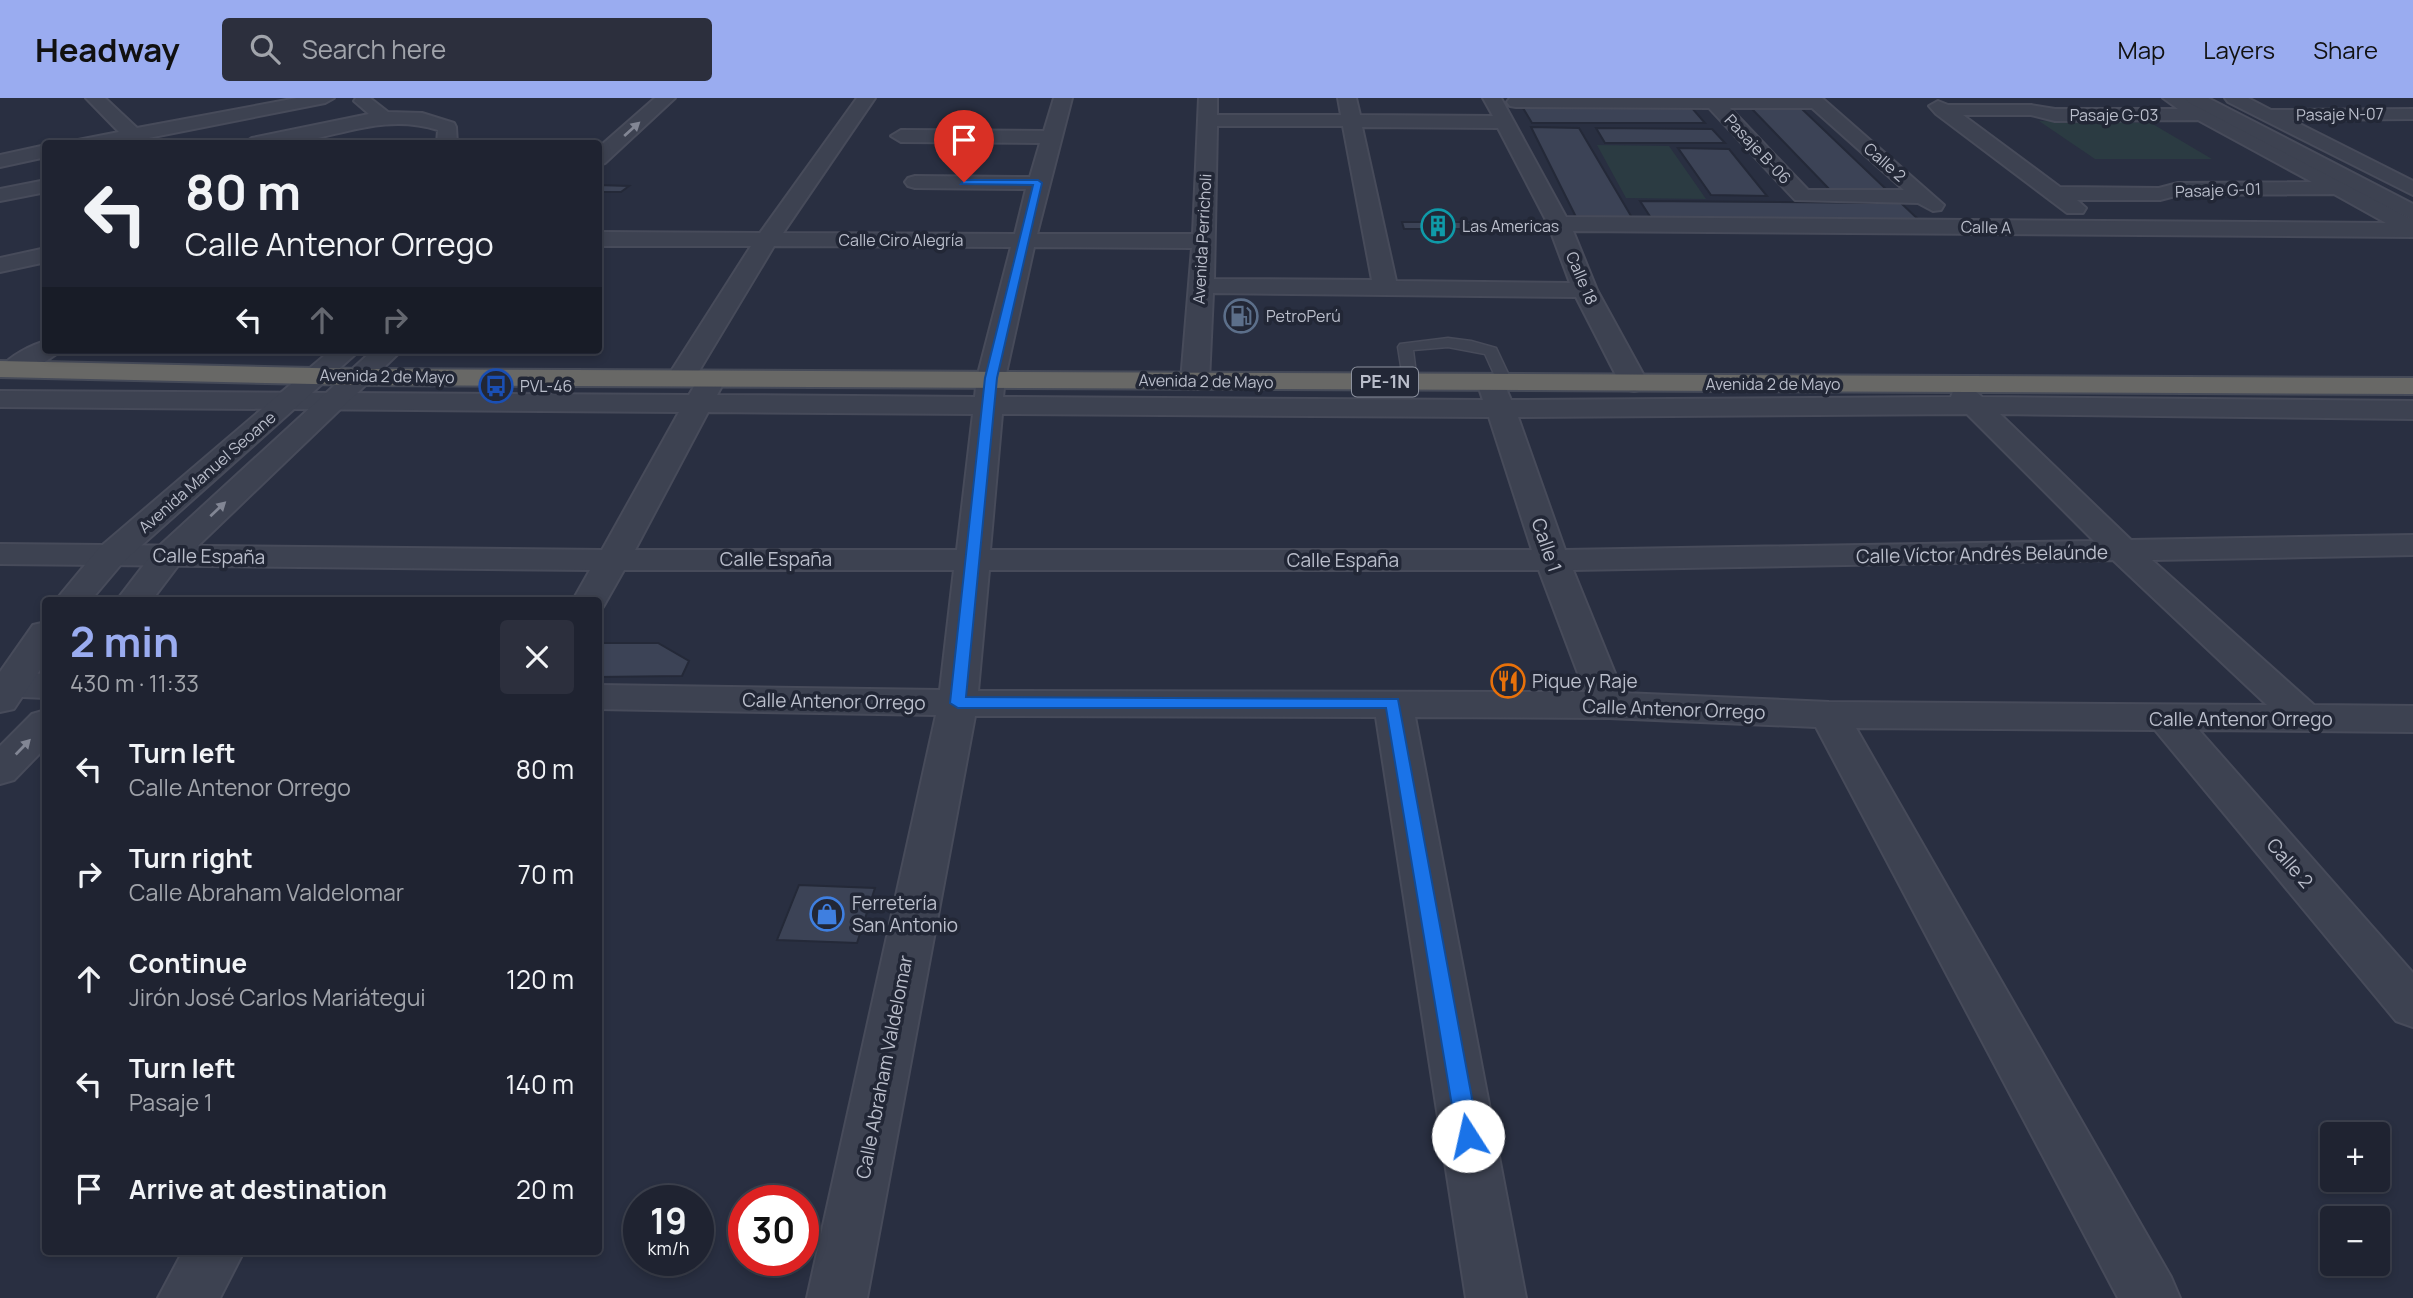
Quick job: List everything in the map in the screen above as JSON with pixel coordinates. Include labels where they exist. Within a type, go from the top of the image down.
[{"type":"highway","name":"Avenida 2 de Mayo","points":[[7,369],[317,375],[354,363],[698,385]]},
{"type":"highway","name":"Avenida 2 de Mayo","points":[[990,392],[1195,381],[1409,382],[1499,391],[1634,383],[1964,395]]},
{"type":"street","points":[[96,98],[132,134]]},
{"type":"street","points":[[104,140],[325,98]]},
{"type":"street","points":[[359,98],[383,117]]},
{"type":"street","points":[[602,155],[666,98]]},
{"type":"street","points":[[593,597],[615,560],[767,239],[866,98]]},
{"type":"street","name":"Calle Abraham Valdelomar","points":[[837,1298],[958,703],[990,392],[1038,183],[1063,98]]},
{"type":"street","points":[[1347,98],[1385,287]]},
{"type":"street","name":"Calle 18","points":[[1492,98],[1559,223],[1585,290],[1634,383]]},
{"type":"street","points":[[2172,98],[2198,106],[2413,214]]},
{"type":"street","points":[[2218,98],[2413,199]]},
{"type":"street","points":[[2234,98],[2413,189]]},
{"type":"street","name":"Pasaje B-06","points":[[1712,100],[1802,196],[1924,197]]},
{"type":"street","points":[[1516,102],[1814,101]]},
{"type":"street","name":"Calle 2","points":[[1814,101],[1958,227]]},
{"type":"street","points":[[1935,104],[2102,228]]},
{"type":"street","name":"Pasaje G-03","points":[[1935,104],[2031,110],[2055,115],[2198,106]]},
{"type":"street","points":[[2198,106],[2413,230]]},
{"type":"street","points":[[1207,109],[1352,121],[1504,122]]},
{"type":"street","name":"Avenida Perricholi","points":[[1195,381],[1204,241],[1207,109]]},
{"type":"street","name":"Pasaje N-07","points":[[2266,115],[2413,114]]},
{"type":"street","points":[[271,140],[383,117],[422,119],[447,127],[447,140]]},
{"type":"street","points":[[901,136],[1052,136]]},
{"type":"street","points":[[0,160],[42,152]]},
{"type":"street","points":[[915,182],[1038,183]]},
{"type":"street","points":[[0,195],[42,187]]},
{"type":"street","name":"Pasaje G-01","points":[[2055,193],[2160,194],[2178,189],[2339,188]]},
{"type":"street","name":"Calle A","points":[[1559,223],[2413,230]]},
{"type":"street","name":"Calle Ciro Alegría","points":[[602,239],[1204,241]]},
{"type":"street","points":[[0,265],[42,256]]},
{"type":"street","points":[[0,280],[34,280]]},
{"type":"street","points":[[1201,286],[1585,290]]},
{"type":"street","points":[[7,369],[42,351]]},
{"type":"street","name":"Avenida Manuel Seoane","points":[[136,597],[168,556],[335,400],[354,363],[378,354]]},
{"type":"street","name":"Avenida Manuel Seoane","points":[[76,597],[111,555],[317,375]]},
{"type":"street","points":[[0,399],[335,400],[698,385],[990,392],[1499,391],[1964,395],[2412,392]]},
{"type":"street","name":"Calle 1","points":[[1499,391],[1552,560],[1609,705]]},
{"type":"street","points":[[1964,395],[2123,551],[2305,719]]},
{"type":"street","name":"Calle Víctor Andrés Belaúnde","points":[[1552,560],[2413,545]]},
{"type":"street","name":"Calle España","points":[[0,554],[615,560],[1552,560]]},
{"type":"street","points":[[14,689],[42,640]]},
{"type":"street","name":"Calle Antenor Orrego","points":[[602,698],[958,703],[1609,705],[1829,715],[2413,719]]},
{"type":"street","points":[[1393,703],[1496,1298]]},
{"type":"street","points":[[1829,715],[2150,1298]]},
{"type":"street","name":"Calle 2","points":[[2166,719],[2413,1007]]},
{"type":"street","points":[[0,770],[42,727]]},
{"type":"street","points":[[188,1298],[213,1255]]},
{"type":"lane","points":[[1409,382],[1405,348],[1418,344],[1477,345],[1491,351],[1499,391]]},
{"type":"shaded area","points":[[2039,121],[2151,123],[2212,159],[2095,159]]},
{"type":"shaded area","points":[[1597,145],[1669,146],[1706,199],[1626,198]]},
{"type":"building","points":[[1523,108],[1692,108],[1705,123],[1532,123]]},
{"type":"building","points":[[1752,109],[1802,109],[1889,192],[1832,192]]},
{"type":"building","points":[[1531,127],[1579,128],[1634,221],[1578,221]]},
{"type":"building","points":[[1596,128],[1712,129],[1725,143],[1605,143]]},
{"type":"building","points":[[1678,148],[1729,149],[1767,196],[1711,195]]},
{"type":"building","points":[[602,185],[629,186],[621,192],[602,192]]},
{"type":"building","points":[[1640,201],[1901,203],[1921,222],[1653,221]]},
{"type":"building","name":"Las Americas","points":[[1402,222],[1473,222],[1475,229],[1404,229]]},
{"type":"building","points":[[602,643],[658,643],[689,661],[682,676],[602,677]]},
{"type":"building","name":"Ferretería San Antonio","points":[[799,885],[875,888],[857,943],[777,940]]},
{"type":"place","name":"Las Americas","points":[[1438,226]]},
{"type":"place","name":"PetroPerú","points":[[1241,316]]},
{"type":"place","name":"PVL-46","points":[[496,386]]},
{"type":"place","name":"Pique y Raje","points":[[1508,681]]},
{"type":"place","name":"Ferretería San Antonio","points":[[827,914]]},
{"type":"route","points":[[964,182],[1038,183],[991,378],[958,703],[1393,703],[1468,1136]]}]
